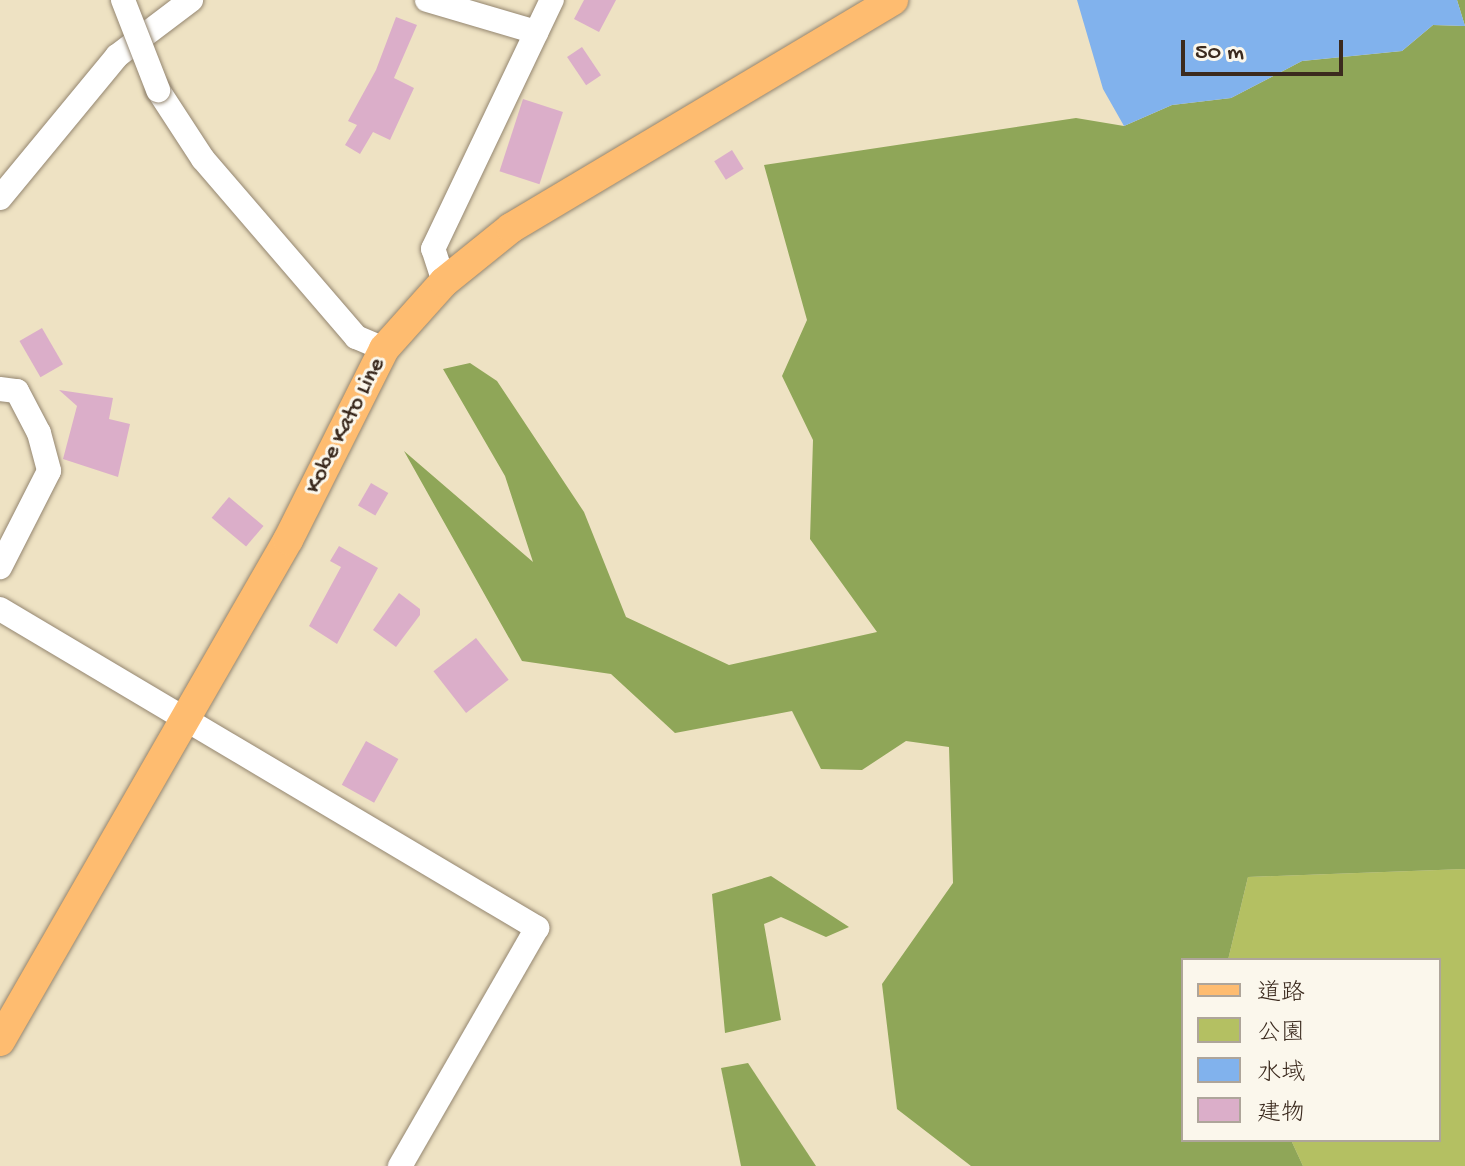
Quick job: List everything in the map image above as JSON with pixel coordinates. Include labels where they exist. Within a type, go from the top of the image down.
[{"type":"main road","name":"Kobe Kato Line","points":[[0,1041],[288,540],[384,349],[444,282],[511,228],[893,0]]},
{"type":"street","points":[[123,0],[158,90],[203,159],[356,337],[384,349]]},
{"type":"street","points":[[0,198],[117,56],[191,0]]},
{"type":"street","points":[[427,0],[536,32]]},
{"type":"street","points":[[444,282],[433,249],[552,0]]},
{"type":"street","points":[[0,389],[17,391],[39,433],[49,471],[0,567]]},
{"type":"street","points":[[0,609],[537,928],[400,1166]]},
{"type":"green space","points":[[1457,0],[1465,0],[1465,26]]},
{"type":"green space","points":[[1433,25],[1465,26],[1465,869],[1248,877],[1228,958],[1181,958],[1181,1142],[1292,1142],[1303,1166],[971,1166],[897,1109],[882,984],[953,883],[949,747],[906,741],[862,770],[821,769],[792,711],[675,733],[611,674],[522,661],[404,451],[533,562],[505,476],[443,369],[470,363],[497,381],[584,512],[626,617],[729,665],[877,632],[810,539],[813,440],[782,376],[807,320],[764,165],[1076,118],[1124,126],[1172,105],[1231,98],[1302,61],[1402,51]]},
{"type":"green space","points":[[1465,869],[1465,1166],[1303,1166],[1292,1142],[1441,1142],[1441,958],[1228,958],[1248,877]]},
{"type":"green space","points":[[771,876],[849,927],[826,937],[781,917],[764,924],[781,1020],[725,1033],[712,894]]},
{"type":"green space","points":[[748,1063],[816,1166],[741,1166],[721,1068]]},
{"type":"water","points":[[1077,0],[1457,0],[1465,26],[1433,25],[1402,51],[1302,61],[1231,98],[1172,105],[1124,126],[1103,89]]},
{"type":"building","points":[[584,0],[616,0],[599,32],[574,19]]},
{"type":"building","points":[[396,17],[417,25],[394,78],[414,88],[390,140],[373,132],[360,154],[345,145],[357,125],[348,121],[376,70]]},
{"type":"building","points":[[582,47],[601,75],[586,85],[567,57]]},
{"type":"building","points":[[523,99],[563,112],[539,184],[500,171]]},
{"type":"building","points":[[732,150],[744,169],[726,180],[714,161]]},
{"type":"building","points":[[42,328],[63,364],[40,377],[19,341]]},
{"type":"building","points":[[59,390],[113,398],[109,419],[130,424],[118,477],[63,459],[77,406]]},
{"type":"building","points":[[371,483],[388,493],[375,516],[358,506]]},
{"type":"building","points":[[229,497],[263,526],[246,547],[212,518]]},
{"type":"building","points":[[339,546],[378,568],[337,644],[309,626],[341,567],[330,561]]},
{"type":"building","points":[[399,593],[420,609],[420,615],[396,647],[373,630]]},
{"type":"building","points":[[476,638],[509,680],[466,713],[433,671]]},
{"type":"building","points":[[366,741],[398,759],[374,803],[342,785]]}]
